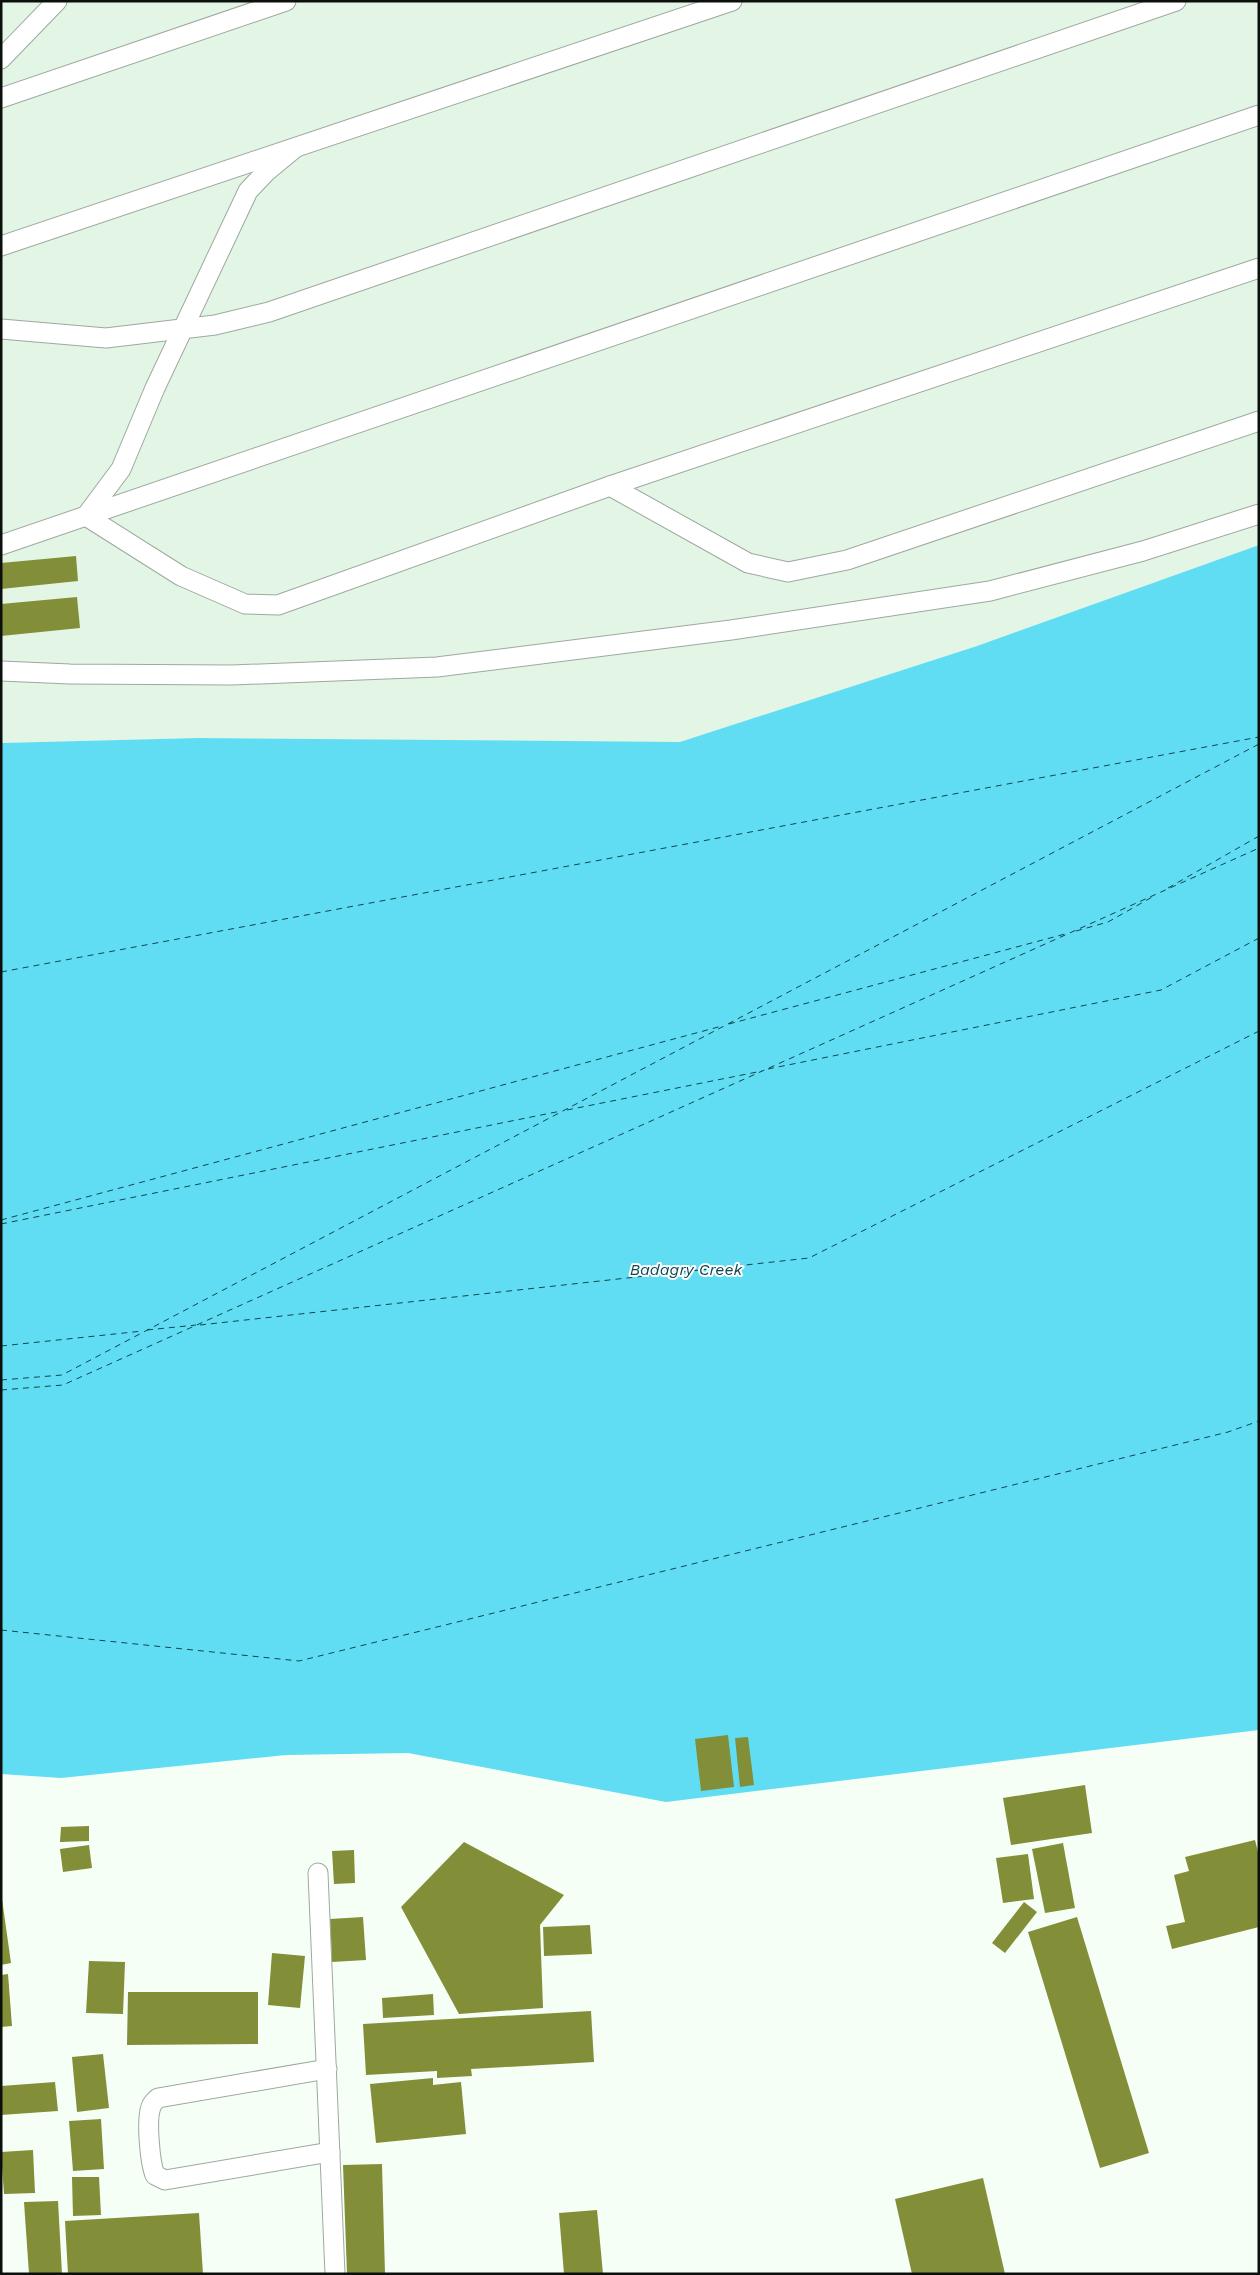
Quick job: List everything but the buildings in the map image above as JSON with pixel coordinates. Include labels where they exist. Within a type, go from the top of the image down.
[{"type":"lane","points":[[1,59],[57,1]]},
{"type":"lane","points":[[1,98],[286,1]]},
{"type":"lane","points":[[1,246],[732,1]]},
{"type":"lane","points":[[1,329],[106,338],[215,325],[269,312],[1176,1]]},
{"type":"lane","points":[[1,545],[1259,115]]},
{"type":"lane","points":[[86,516],[121,469],[155,388],[248,191],[266,172],[295,148]]},
{"type":"lane","points":[[86,516],[181,576],[245,604],[278,605],[610,486],[1259,268]]},
{"type":"lane","points":[[610,486],[748,563],[788,572],[847,560],[1259,421]]},
{"type":"lane","points":[[1,671],[70,674],[232,675],[438,667],[731,630],[990,591],[1144,552],[1259,514]]},
{"type":"lane","points":[[318,1873],[335,2274]]},
{"type":"lane","points":[[327,2069],[158,2098],[151,2104],[149,2114],[151,2165],[155,2175],[165,2180],[330,2152]]},
{"type":"shaded area","points":[[1,1],[1259,1],[1259,545],[977,646],[680,743],[198,738],[1,743]]},
{"type":"water","name":"Badagry Creek","points":[[1259,545],[1259,1730],[666,1802],[408,1753],[286,1755],[61,1778],[1,1774],[1,743],[198,738],[680,742],[977,646]]},
{"type":"ferry route","points":[[1,972],[1259,737]]},
{"type":"ferry route","points":[[1,1380],[62,1375],[1259,744]]},
{"type":"ferry route","points":[[1168,888],[1259,836]]},
{"type":"ferry route","points":[[1,1390],[63,1385],[1259,848]]},
{"type":"ferry route","points":[[1076,931],[1108,922],[1154,896]]},
{"type":"ferry route","points":[[729,1024],[1065,934]]},
{"type":"ferry route","points":[[768,1069],[1161,990],[1259,938]]},
{"type":"ferry route","points":[[1,1220],[722,1026]]},
{"type":"ferry route","points":[[200,1325],[809,1258],[1259,1031]]},
{"type":"ferry route","points":[[567,1110],[762,1071]]},
{"type":"ferry route","points":[[1,1224],[561,1111]]},
{"type":"ferry route","points":[[147,1330],[196,1325]]},
{"type":"ferry route","points":[[1,1346],[143,1331]]},
{"type":"ferry route","points":[[1,1630],[299,1661],[1228,1432],[1259,1421]]}]
